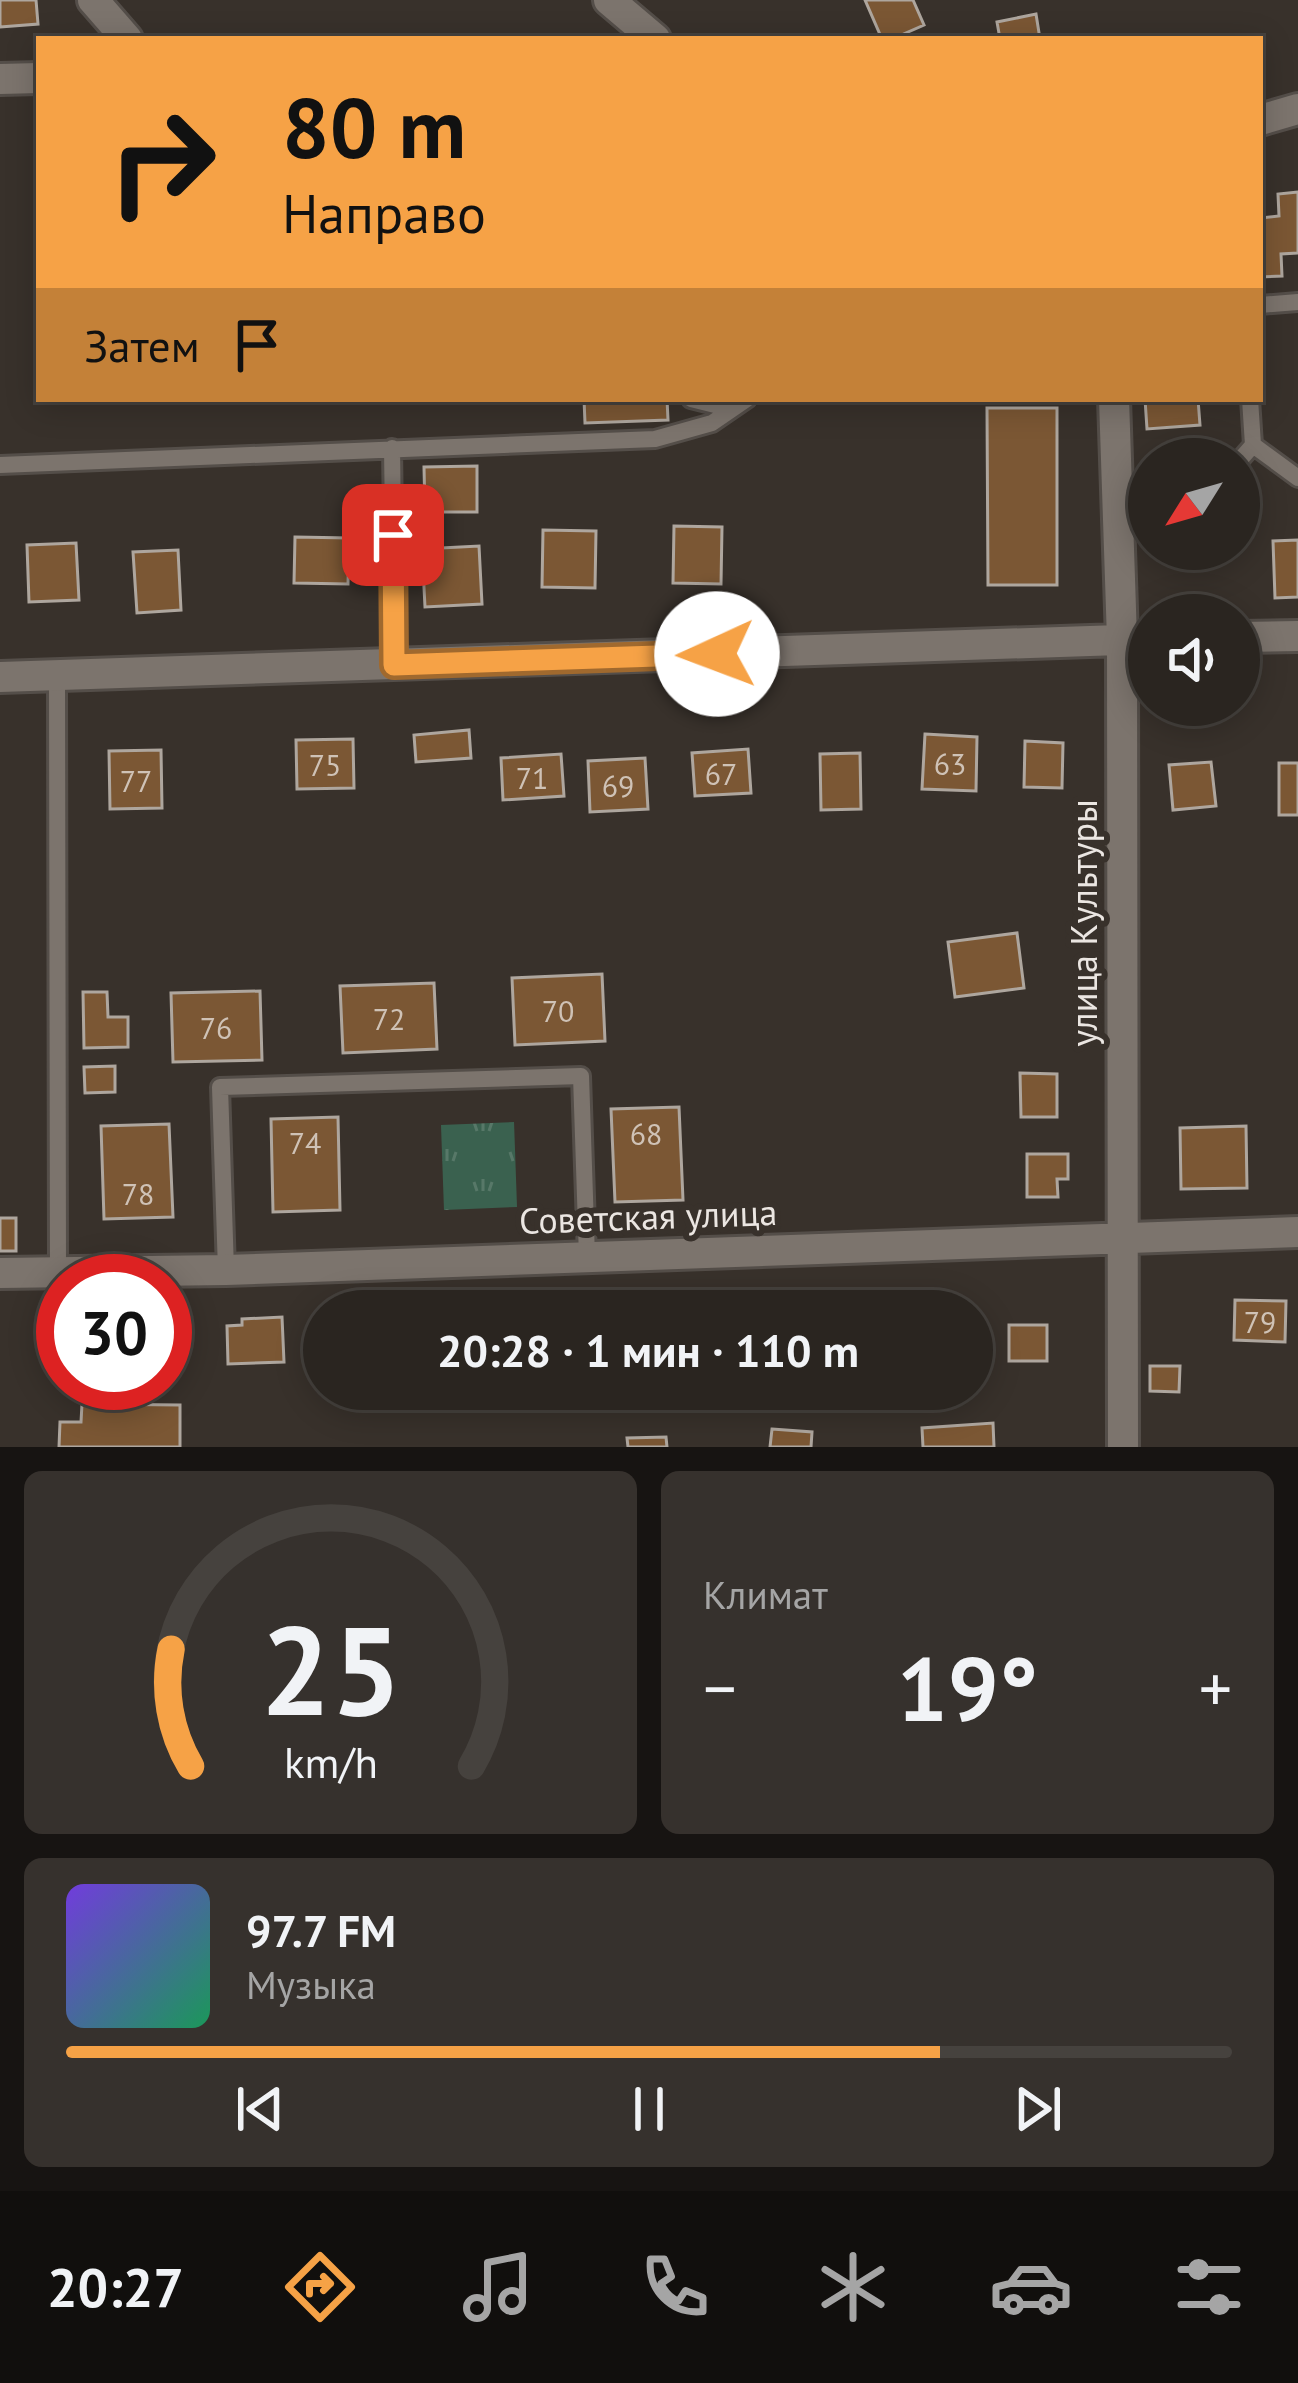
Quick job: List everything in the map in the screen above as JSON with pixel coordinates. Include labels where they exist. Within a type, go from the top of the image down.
[{"type":"street","points":[[93,0],[124,36]]},
{"type":"street","points":[[609,0],[651,36]]},
{"type":"street","points":[[0,79],[36,78]]},
{"type":"street","points":[[1263,119],[1298,109]]},
{"type":"street","name":"улица Культуры","points":[[1115,402],[1128,459]]},
{"type":"street","points":[[1260,637],[1298,636]]},
{"type":"street","points":[[0,677],[1128,639]]},
{"type":"street","name":"улица Культуры","points":[[1123,1447],[1121,1238],[1133,726]]},
{"type":"street","name":"Советская улица","points":[[192,1270],[1298,1232]]},
{"type":"street","name":"Советская улица","points":[[0,1273],[36,1272]]},
{"type":"lane","points":[[1263,305],[1298,302]]},
{"type":"lane","points":[[1250,402],[1253,438]]},
{"type":"lane","points":[[0,465],[655,439],[712,423],[739,404]]},
{"type":"lane","points":[[392,448],[394,665]]},
{"type":"lane","points":[[1260,450],[1298,478]]},
{"type":"lane","points":[[58,677],[58,1254]]},
{"type":"lane","points":[[226,1270],[220,1087],[581,1076],[587,1257]]},
{"type":"green space","points":[[514,1122],[517,1207],[444,1210],[441,1125]]},
{"type":"building","points":[[0,0],[36,0],[38,24],[0,27]]},
{"type":"building","points":[[865,0],[913,0],[924,25],[899,36],[881,36]]},
{"type":"building","points":[[1036,14],[1040,36],[999,36],[997,22]]},
{"type":"building","points":[[1298,192],[1298,253],[1281,254],[1282,276],[1263,277],[1263,218],[1279,216],[1278,194]]},
{"type":"building","points":[[584,402],[667,402],[668,420],[585,423]]},
{"type":"building","points":[[1145,402],[1198,402],[1200,425],[1147,429]]},
{"type":"building","points":[[987,408],[1057,408],[1057,585],[988,585]]},
{"type":"building","points":[[477,466],[477,512],[425,512],[424,467]]},
{"type":"building","points":[[674,526],[722,527],[721,584],[673,583]]},
{"type":"building","points":[[543,530],[596,531],[595,588],[542,587]]},
{"type":"building","points":[[295,537],[349,538],[348,584],[294,583]]},
{"type":"building","points":[[1298,540],[1298,597],[1275,598],[1273,541]]},
{"type":"building","points":[[76,543],[79,600],[29,602],[27,545]]},
{"type":"building","points":[[479,546],[482,604],[425,607],[422,549]]},
{"type":"building","points":[[178,550],[181,610],[137,613],[133,552]]},
{"type":"building","points":[[469,730],[471,758],[416,762],[414,735]]},
{"type":"building","points":[[925,734],[977,737],[976,791],[922,789]]},
{"type":"building","points":[[353,739],[354,788],[297,789],[296,740]]},
{"type":"building","points":[[1025,741],[1063,743],[1062,788],[1024,787]]},
{"type":"building","points":[[748,749],[751,793],[695,796],[692,753]]},
{"type":"building","points":[[161,750],[162,808],[110,809],[109,751]]},
{"type":"building","points":[[860,753],[861,809],[821,810],[820,754]]},
{"type":"building","points":[[561,754],[564,796],[503,800],[501,758]]},
{"type":"building","points":[[645,758],[648,809],[590,812],[588,761]]},
{"type":"building","points":[[1211,762],[1216,806],[1173,810],[1169,765]]},
{"type":"building","points":[[1279,763],[1298,763],[1298,815],[1279,815]]},
{"type":"building","points":[[1017,933],[1024,988],[955,997],[948,942]]},
{"type":"building","points":[[602,974],[605,1041],[515,1045],[512,978]]},
{"type":"building","points":[[434,983],[437,1049],[343,1053],[340,986]]},
{"type":"building","points":[[260,991],[262,1060],[173,1062],[171,993]]},
{"type":"building","points":[[83,992],[107,992],[108,1017],[128,1017],[128,1047],[84,1048]]},
{"type":"building","points":[[115,1066],[115,1092],[85,1093],[84,1067]]},
{"type":"building","points":[[1020,1073],[1057,1074],[1057,1117],[1021,1117]]},
{"type":"building","points":[[679,1107],[683,1200],[615,1202],[611,1109]]},
{"type":"building","points":[[338,1117],[340,1210],[273,1212],[271,1119]]},
{"type":"building","points":[[169,1124],[173,1217],[104,1219],[101,1126]]},
{"type":"building","points":[[1246,1126],[1247,1188],[1181,1189],[1180,1128]]},
{"type":"building","points":[[1027,1154],[1068,1154],[1068,1179],[1057,1179],[1058,1197],[1027,1197]]},
{"type":"building","points":[[0,1218],[16,1218],[16,1251],[0,1251]]},
{"type":"building","points":[[1235,1300],[1286,1301],[1285,1342],[1234,1340]]},
{"type":"building","points":[[282,1317],[284,1362],[228,1364],[227,1326],[242,1325],[242,1319]]},
{"type":"building","points":[[1009,1325],[1047,1325],[1047,1361],[1009,1361]]},
{"type":"building","points":[[1150,1366],[1180,1366],[1179,1392],[1150,1391]]},
{"type":"building","points":[[82,1410],[180,1410],[180,1447],[59,1447],[60,1422],[81,1422]]},
{"type":"building","points":[[993,1423],[994,1447],[923,1447],[922,1428]]},
{"type":"building","points":[[772,1429],[812,1432],[811,1447],[770,1447]]},
{"type":"building","points":[[666,1437],[667,1447],[628,1447],[627,1438]]},
{"type":"route","points":[[393,535],[394,665],[717,654]]}]
